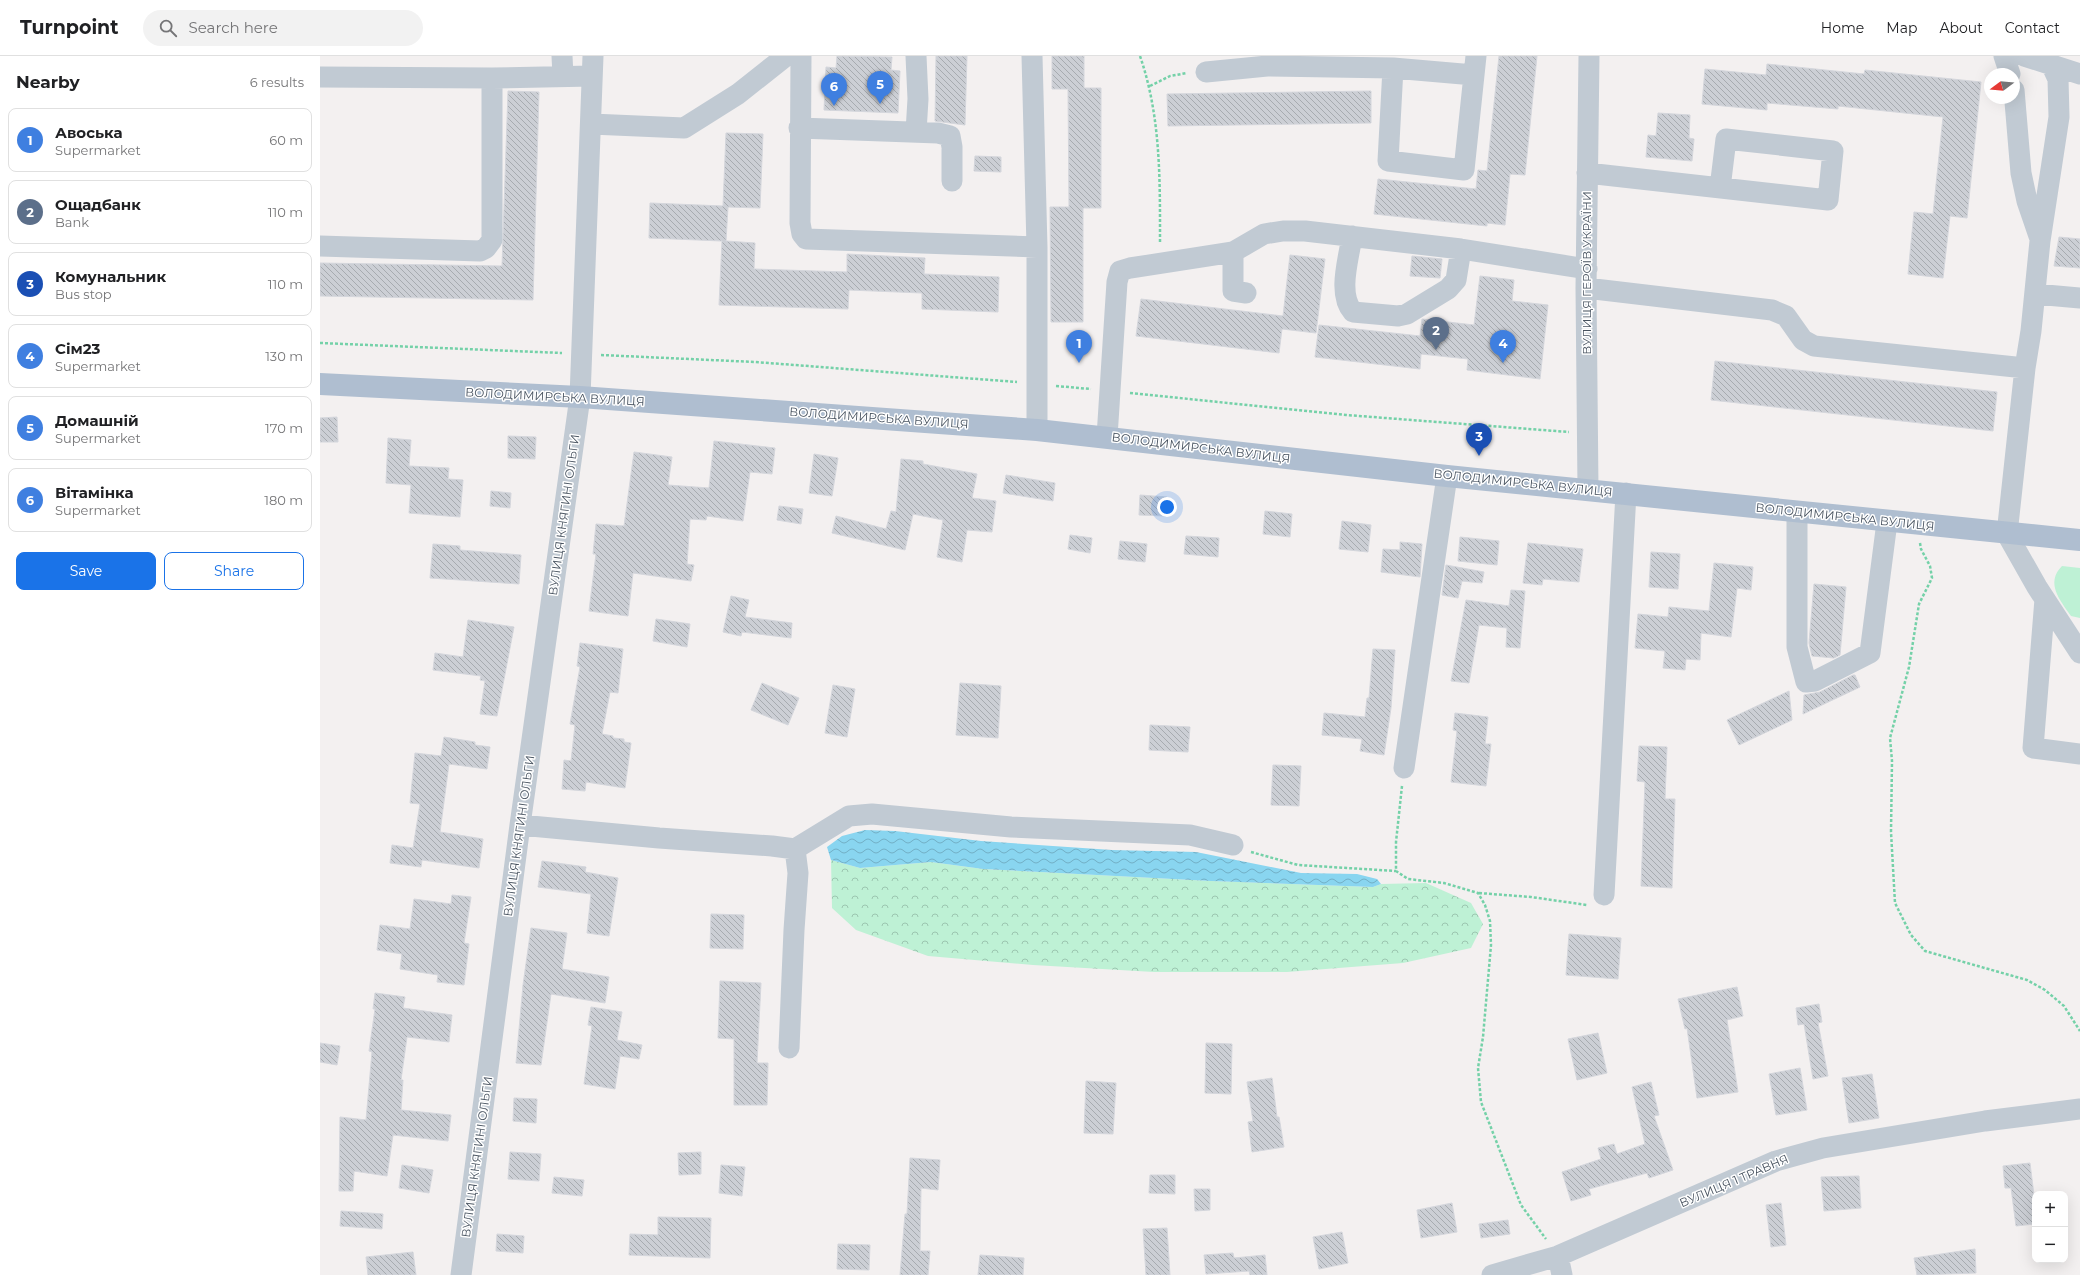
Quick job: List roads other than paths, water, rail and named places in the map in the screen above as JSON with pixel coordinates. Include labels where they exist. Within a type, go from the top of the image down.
[{"type":"main road","name":"ВОЛОДИМИРСЬКА ВУЛИЦЯ","points":[[320,384],[580,397],[1037,430],[1448,476],[1588,489],[1887,522],[2080,540]]},
{"type":"street","points":[[562,56],[563,76]]},
{"type":"street","points":[[591,124],[684,128],[738,94],[786,56]]},
{"type":"street","points":[[801,56],[802,75],[799,128],[800,223],[802,234],[806,239],[1037,247]]},
{"type":"street","points":[[916,56],[918,99],[916,132]]},
{"type":"street","points":[[1032,56],[1037,247],[1037,430]]},
{"type":"street","name":"ВУЛИЦЯ ГЕРОЇВ УКРАЇНИ","points":[[1588,489],[1587,173],[1589,56]]},
{"type":"street","points":[[2004,56],[2008,68]]},
{"type":"street","points":[[2024,56],[2080,74]]},
{"type":"street","points":[[320,77],[492,78],[563,76],[592,66]]},
{"type":"street","name":"ВУЛИЦЯ КНЯГИНІ ОЛЬГИ","points":[[461,1275],[520,825],[580,397],[592,66]]},
{"type":"street","points":[[1206,72],[1267,66],[1393,68],[1475,66],[1464,170],[1388,161],[1393,68]]},
{"type":"street","points":[[2052,66],[2058,79],[2059,117],[2040,241],[2008,534],[2045,599],[2080,653]]},
{"type":"street","points":[[320,246],[480,251],[486,248],[492,240],[492,78]]},
{"type":"street","points":[[2015,104],[2021,173],[2027,201],[2040,241]]},
{"type":"street","points":[[799,128],[938,133],[950,136],[952,147],[952,181]]},
{"type":"street","points":[[1587,173],[1720,188],[1828,200],[1833,151],[1726,139],[1720,188]]},
{"type":"street","points":[[1107,437],[1117,282],[1120,272],[1130,268],[1160,262],[1233,252],[1264,234],[1283,231],[1352,236],[1461,249],[1587,278],[1772,310],[1786,316],[1803,340],[1814,346],[2025,368]]},
{"type":"street","points":[[1352,236],[1344,292],[1348,306],[1353,312],[1398,316],[1407,314],[1448,289],[1456,280],[1461,249]]},
{"type":"street","points":[[1233,252],[1233,291],[1246,292]]},
{"type":"street","points":[[2035,294],[2080,298]]},
{"type":"street","points":[[1404,768],[1448,476]]},
{"type":"street","points":[[1604,895],[1626,493]]},
{"type":"street","points":[[1797,512],[1797,647],[1806,682],[1815,681],[1870,653],[1887,522]]},
{"type":"street","points":[[2045,599],[2033,748],[2080,754]]},
{"type":"street","points":[[520,825],[795,849],[849,816],[872,814],[1011,827],[1190,836],[1233,845]]},
{"type":"street","points":[[789,1048],[798,873],[795,849]]},
{"type":"street","name":"ВУЛИЦЯ 1 ТРАВНЯ","points":[[1492,1275],[1560,1266],[1776,1161],[1823,1148],[1985,1121],[2080,1109]]},
{"type":"water","points":[[865,830],[895,831],[981,841],[1112,850],[1196,852],[1301,873],[1357,874],[1377,879],[1381,884],[1373,887],[1211,881],[983,869],[931,862],[860,868],[831,860],[827,847],[842,836]]},
{"type":"place","name":"Домашній","points":[[880,104]]},
{"type":"place","name":"Вітамінка","points":[[834,106]]},
{"type":"place","name":"Ощадбанк","points":[[1436,350]]},
{"type":"place","name":"Авоська","points":[[1079,363]]},
{"type":"place","name":"Сім23","points":[[1503,363]]},
{"type":"place","name":"Комунальник","points":[[1479,456]]}]
